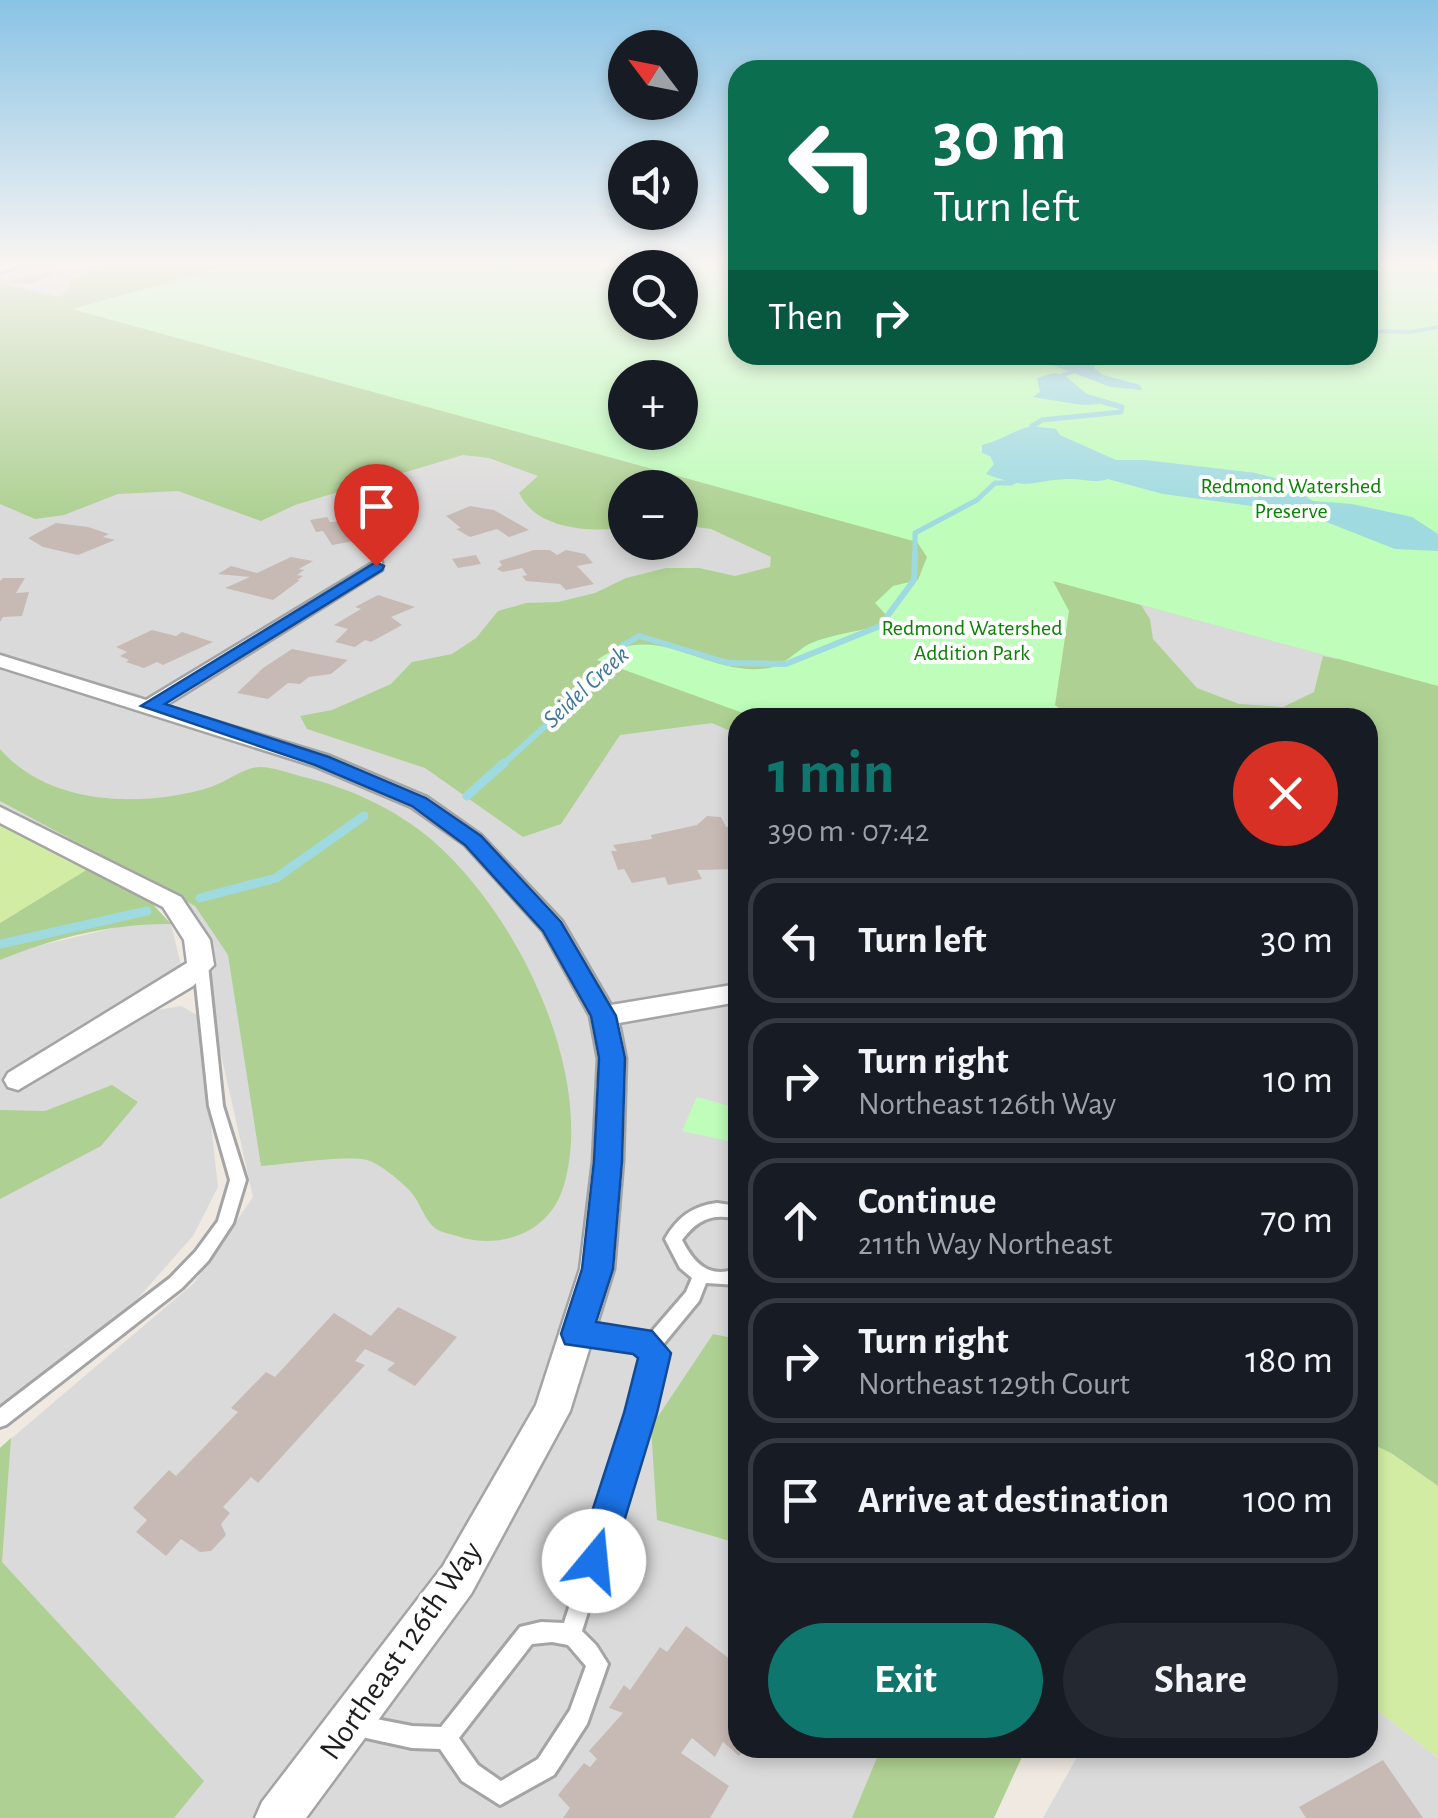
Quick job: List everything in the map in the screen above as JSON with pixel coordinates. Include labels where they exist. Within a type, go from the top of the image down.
[{"type":"street","points":[[150,706],[376,566]]},
{"type":"street","points":[[0,661],[322,761],[390,788],[449,822],[505,872],[552,927],[604,1016],[728,994]]},
{"type":"street","points":[[0,814],[172,902],[196,940],[201,965],[184,980],[18,1080]]},
{"type":"street","name":"Northeast 126th Way","points":[[278,1818],[458,1580],[552,1411],[598,1269],[612,1058],[604,1016]]},
{"type":"lane","points":[[0,1419],[176,1283],[202,1256],[225,1223],[238,1180],[216,1106],[201,965]]},
{"type":"lane","points":[[728,1212],[708,1208],[686,1219],[673,1240],[686,1263],[700,1276],[728,1278]]},
{"type":"lane","points":[[649,1348],[693,1296],[700,1276]]},
{"type":"lane","points":[[570,1634],[641,1413],[655,1353],[641,1341],[576,1334]]},
{"type":"lane","points":[[564,1630],[581,1640],[596,1664],[579,1716],[546,1768],[500,1794],[470,1773],[446,1738],[527,1634],[564,1630]]},
{"type":"lane","points":[[348,1724],[446,1738]]},
{"type":"shaded area","points":[[0,347],[203,347],[652,470],[608,470],[608,560],[698,560],[698,483],[1438,686],[1438,764],[1378,725],[1378,708],[728,708],[728,1758],[970,1758],[942,1818],[0,1818],[0,1448],[194,1283],[253,1197],[201,965],[172,903],[0,814]]},
{"type":"shaded area","points":[[135,923],[171,924],[181,965],[145,994],[152,1011],[181,1006],[199,1016],[218,1187],[193,1236],[138,1298],[0,1410],[0,960],[29,948]]},
{"type":"shaded area","points":[[1378,1711],[1438,1758],[1438,1818],[1043,1818],[1076,1758],[1378,1758]]},
{"type":"green space","name":"Redmond Watershed Addition Park","points":[[0,347],[728,347],[728,365],[1378,365],[1378,347],[1438,347],[1438,1486],[1378,1447],[1378,708],[728,708],[728,730],[712,723],[620,735],[561,824],[523,837],[425,768],[307,729],[300,716],[332,710],[391,684],[412,662],[452,654],[476,638],[498,611],[595,593],[626,578],[666,568],[699,568],[735,576],[770,567],[771,557],[711,529],[698,527],[698,470],[608,470],[608,529],[565,526],[538,515],[519,493],[538,476],[489,458],[463,455],[295,505],[261,521],[178,491],[118,494],[64,515],[35,519],[0,504]],"holes":[[[1141,605],[1337,659],[1323,656],[1314,692],[1283,707],[1239,704],[1197,688],[1153,639],[1150,619]]]},
{"type":"green space","name":"Redmond Watershed Preserve","points":[[209,347],[728,347],[728,365],[1378,365],[1378,347],[1438,347],[1438,686],[1053,581],[1069,611],[1055,705],[1059,708],[729,708],[597,660],[619,648],[641,645],[661,646],[746,669],[774,667],[809,644],[885,625],[889,618],[875,603],[893,586],[918,580],[927,557],[917,542],[698,482],[698,470],[656,470]]},
{"type":"green space","points":[[0,749],[20,768],[44,782],[98,797],[156,798],[184,794],[211,787],[248,769],[271,768],[355,794],[387,809],[432,840],[493,909],[520,952],[559,1046],[569,1095],[571,1141],[564,1185],[548,1215],[522,1234],[507,1239],[474,1240],[435,1228],[406,1187],[367,1160],[331,1159],[261,1166],[228,955],[195,906],[0,801]]},
{"type":"green space","points":[[0,825],[88,869],[0,923]]},
{"type":"green space","points":[[88,869],[149,900],[171,924],[84,933],[0,960],[0,923]]},
{"type":"green space","points":[[112,1085],[138,1102],[101,1146],[0,1199],[0,1110],[45,1111]]},
{"type":"green space","points":[[697,1097],[728,1106],[728,1141],[682,1131]]},
{"type":"green space","points":[[713,1334],[728,1337],[728,1540],[657,1520],[651,1427]]},
{"type":"green space","points":[[11,1438],[2,1562],[204,1781],[174,1818],[0,1818],[0,1448]]},
{"type":"green space","points":[[1378,1447],[1438,1486],[1438,1758],[1378,1711]]},
{"type":"green space","points":[[877,1758],[1021,1758],[994,1818],[852,1818]]},
{"type":"water","points":[[1052,365],[1095,365],[1103,375],[1140,385],[1142,390],[1111,387]]},
{"type":"water","points":[[1054,373],[1064,375],[1087,394],[1118,403],[1082,405],[1033,397],[1040,392],[1037,378]]},
{"type":"water","points":[[1032,426],[1056,429],[1060,435],[1116,460],[1256,473],[1275,478],[1313,501],[1352,504],[1412,517],[1438,534],[1438,551],[1395,549],[1324,521],[1259,507],[1163,494],[1108,479],[1021,484],[986,474],[994,464],[990,456],[982,453],[982,445]]},
{"type":"building","points":[[470,506],[494,510],[529,530],[509,537],[497,529],[470,537],[456,529],[461,528],[446,516]]},
{"type":"building","points":[[388,514],[391,519],[404,519],[389,535],[332,545],[323,531],[316,532],[310,520],[327,517],[330,522],[351,521]]},
{"type":"building","points":[[56,523],[88,527],[115,540],[78,555],[43,547],[28,538]]},
{"type":"building","points":[[534,550],[550,550],[557,555],[566,550],[585,554],[593,563],[577,566],[594,584],[566,590],[560,584],[526,581],[522,568],[503,572],[497,569],[502,565],[499,561]]},
{"type":"building","points":[[476,555],[481,564],[458,568],[452,559]]},
{"type":"building","points":[[291,557],[313,561],[299,569],[304,570],[297,575],[303,576],[300,580],[273,600],[225,588],[250,577],[218,574],[231,566],[257,573]]},
{"type":"building","points":[[25,578],[16,593],[29,592],[22,616],[3,617],[0,622],[0,581]]},
{"type":"building","points":[[378,595],[415,607],[391,617],[402,625],[371,642],[365,640],[355,647],[335,642],[348,629],[334,625],[361,609],[355,607]]},
{"type":"building","points":[[152,630],[176,636],[182,632],[213,642],[163,665],[157,662],[144,668],[120,656],[127,652],[116,647]]},
{"type":"building","points":[[292,649],[348,660],[331,674],[309,677],[300,684],[288,683],[268,699],[237,693],[263,668]]},
{"type":"building","points":[[707,816],[721,817],[728,827],[728,869],[697,870],[702,879],[668,885],[665,877],[632,883],[624,869],[618,870],[611,851],[617,851],[613,845],[652,839],[651,835],[697,825]]},
{"type":"building","points":[[398,1307],[457,1337],[415,1386],[387,1370],[395,1363],[365,1349],[355,1361],[365,1365],[258,1483],[251,1477],[223,1507],[230,1513],[221,1524],[226,1535],[211,1551],[200,1552],[181,1539],[166,1556],[136,1532],[147,1520],[133,1508],[169,1470],[176,1476],[238,1412],[231,1408],[266,1372],[275,1377],[334,1313],[371,1336]]},
{"type":"building","points":[[686,1626],[728,1658],[728,1746],[723,1742],[715,1757],[692,1738],[681,1753],[729,1786],[710,1818],[563,1818],[570,1808],[558,1795],[584,1763],[590,1767],[597,1759],[589,1751],[623,1713],[609,1708],[624,1685],[630,1690],[660,1647],[667,1652]]},
{"type":"building","points":[[1383,1760],[1423,1818],[1306,1818],[1299,1807]]},
{"type":"waterway","name":"Seidel Creek","points":[[1070,384],[1063,375],[1091,365]]},
{"type":"waterway","name":"Seidel Creek","points":[[1035,434],[1032,426],[1042,420],[1121,412],[1122,407],[1103,402]]},
{"type":"waterway","name":"Seidel Creek","points":[[915,553],[915,533],[977,500],[995,483],[1011,483],[1021,478]]},
{"type":"waterway","name":"Seidel Creek","points":[[501,766],[573,701],[622,646],[639,636],[728,663],[786,664],[880,626],[914,580],[915,553]]},
{"type":"waterway","name":"Seidel Creek","points":[[467,796],[504,763]]},
{"type":"waterway","name":"Seidel Creek","points":[[200,898],[276,878],[364,816]]},
{"type":"waterway","name":"Seidel Creek","points":[[0,944],[147,911]]},
{"type":"route","points":[[376,566],[150,706],[322,761],[419,802],[473,840],[505,872],[552,927],[604,1016],[612,1058],[608,1161],[598,1269],[576,1334],[641,1341],[655,1353],[641,1413],[594,1561]]}]
